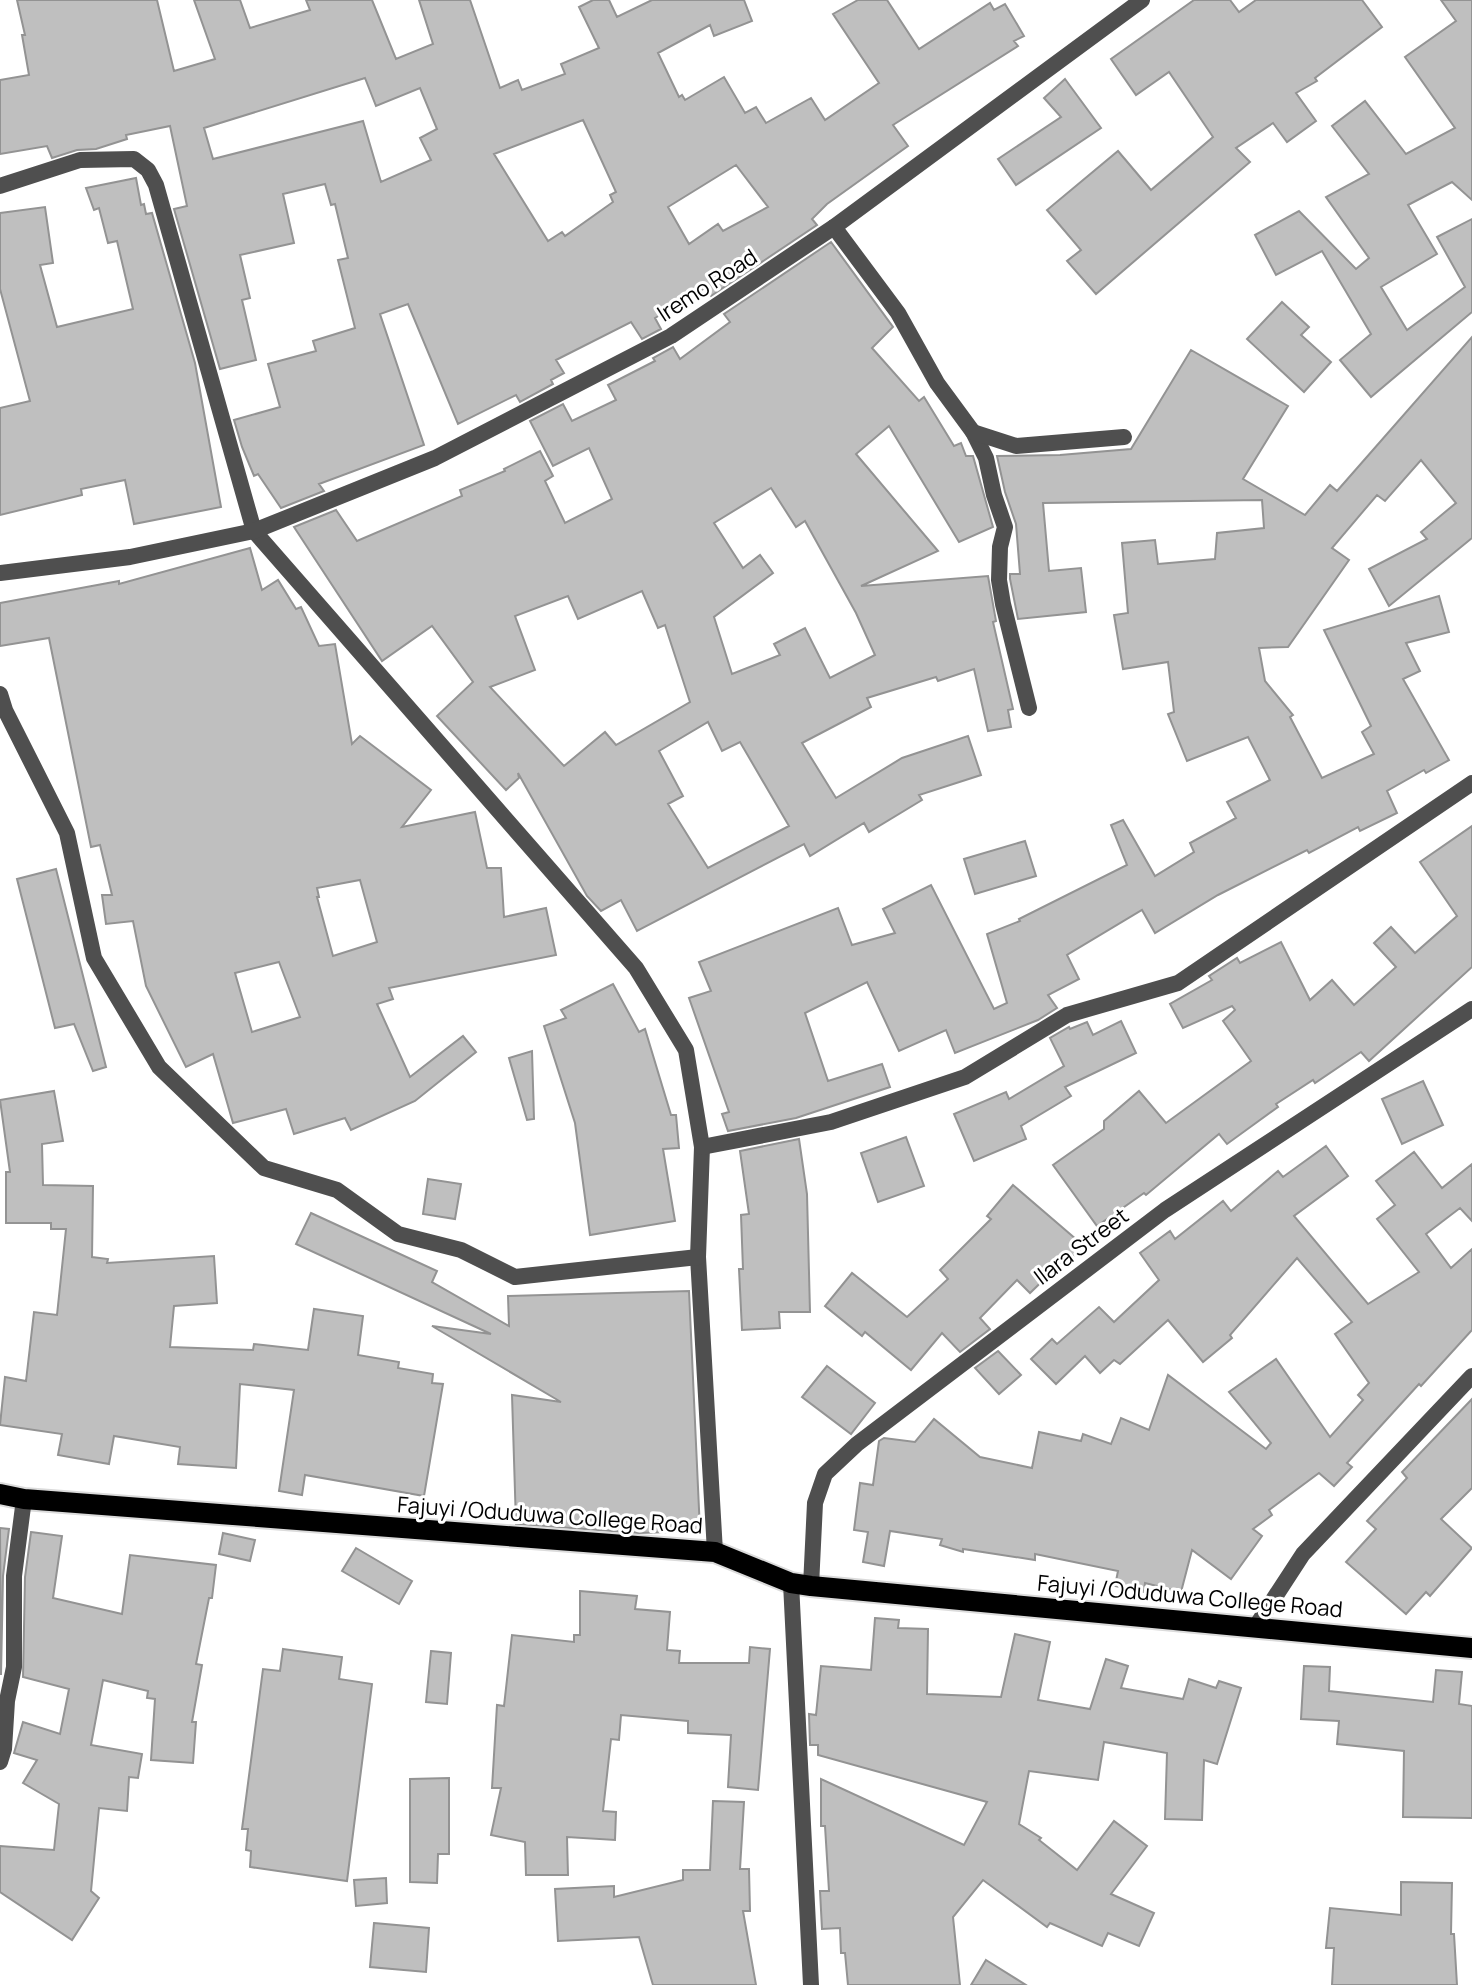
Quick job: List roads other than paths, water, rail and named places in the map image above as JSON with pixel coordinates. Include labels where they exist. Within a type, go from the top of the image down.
[{"type":"main road","name":"Fajuyi /Oduduwa College Road","points":[[0,1494],[24,1499],[715,1552],[801,1585],[1472,1648]]},
{"type":"street","name":"Iremo Road","points":[[0,573],[130,557],[254,531],[435,458],[671,336],[834,227],[1142,0]]},
{"type":"street","points":[[0,186],[80,160],[134,159],[148,170],[156,185],[254,531],[636,968],[686,1050],[702,1147],[698,1257],[715,1552]]},
{"type":"street","points":[[834,227],[898,313],[937,383],[973,432],[986,458],[1005,527],[1000,547],[999,580],[1029,708]]},
{"type":"street","points":[[973,432],[1016,446],[1124,437]]},
{"type":"street","points":[[0,694],[5,710],[67,833],[94,958],[159,1067],[264,1168],[337,1190],[398,1234],[461,1250],[515,1277],[698,1257]]},
{"type":"street","points":[[702,1147],[831,1122],[965,1077],[1067,1015],[1178,983],[1472,783]]},
{"type":"street","name":"Ilara Street","points":[[811,1985],[801,1585],[815,1503],[825,1474],[857,1444],[1165,1210],[1472,1009]]},
{"type":"street","points":[[1256,1626],[1303,1554],[1472,1376]]},
{"type":"street","points":[[0,1762],[14,1667],[14,1576],[24,1499]]}]
